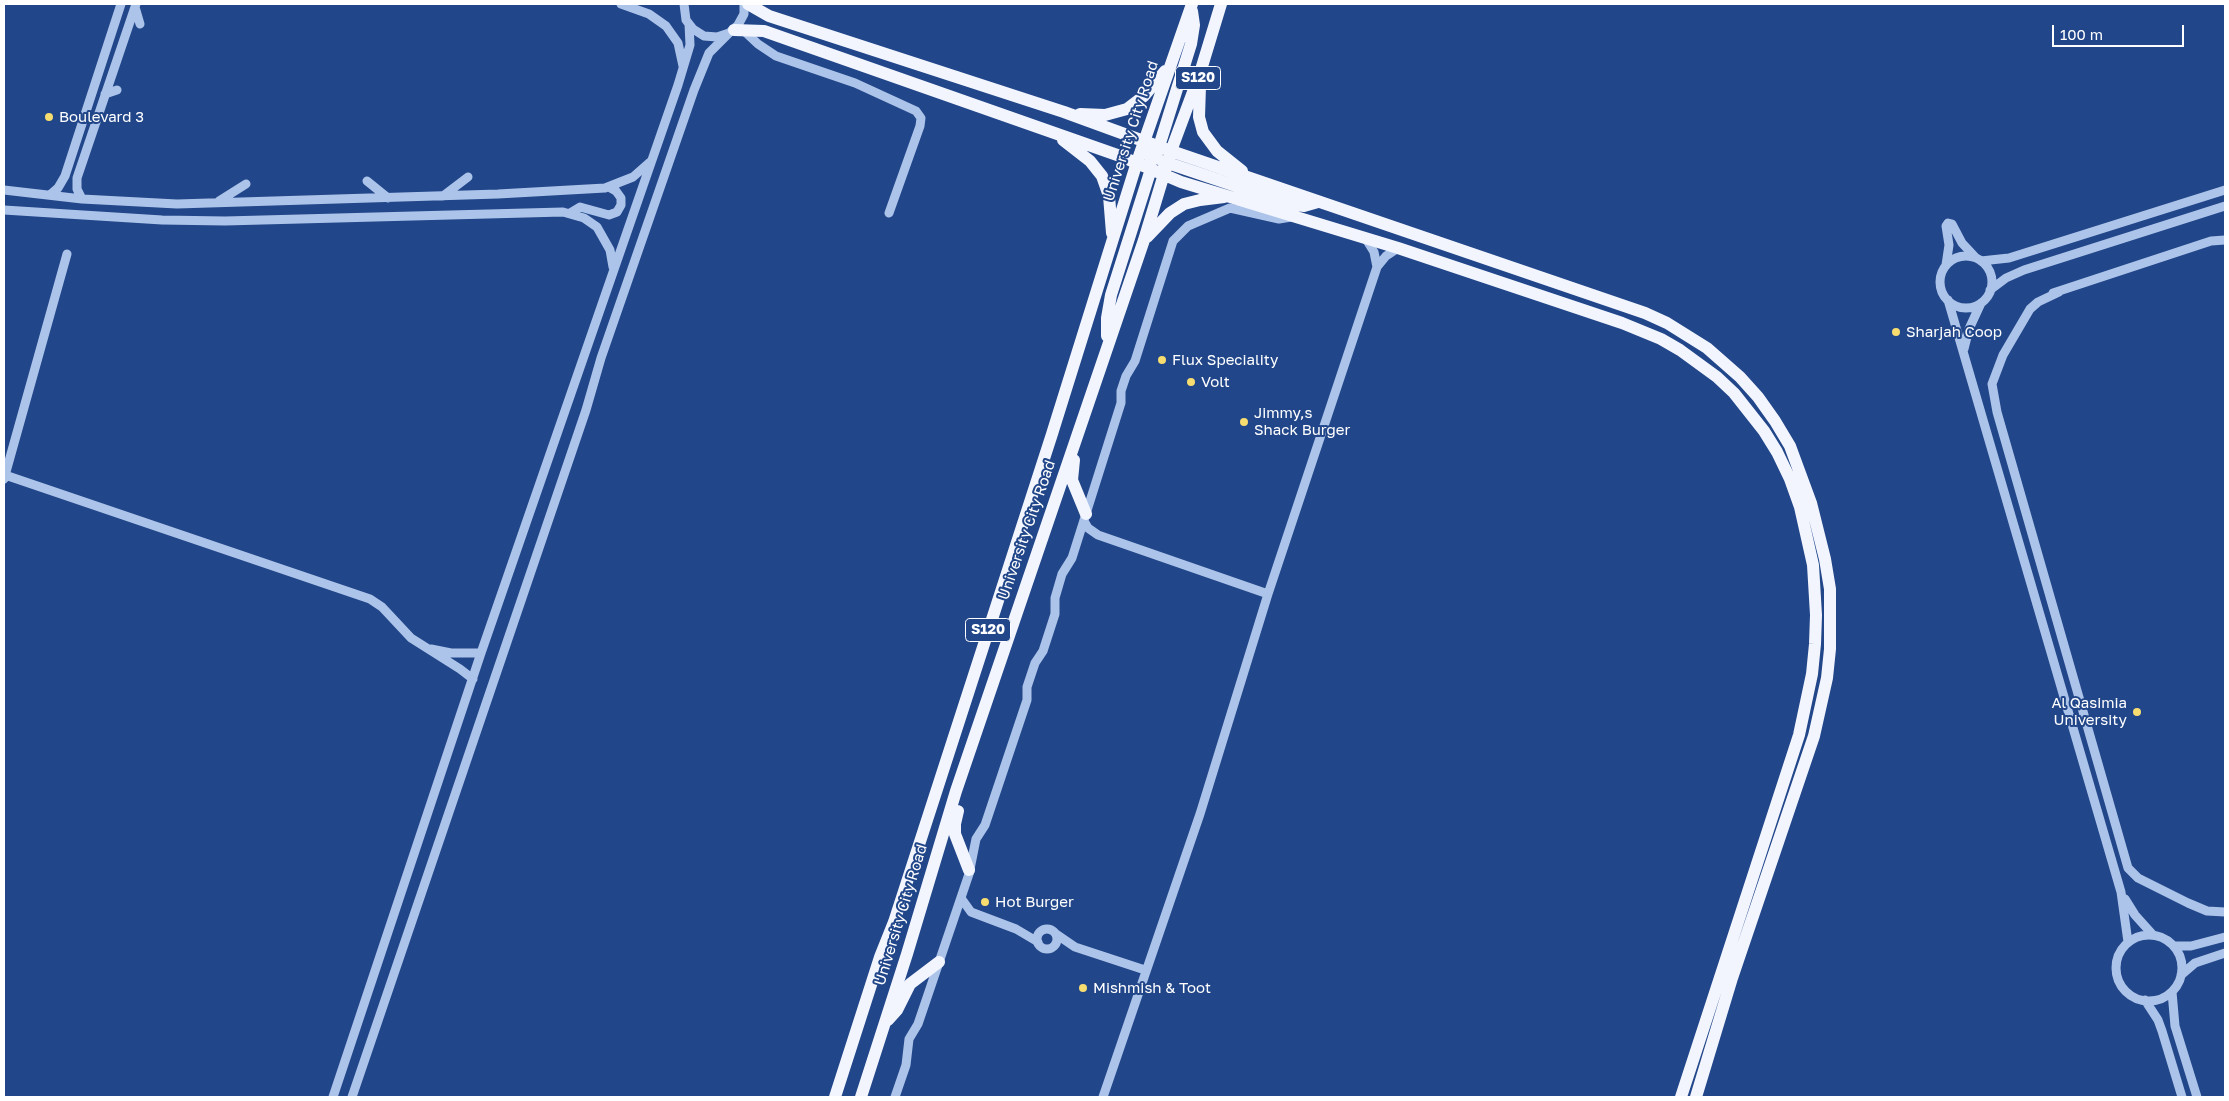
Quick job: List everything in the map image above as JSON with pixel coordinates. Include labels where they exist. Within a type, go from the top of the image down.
[{"type":"main road","points":[[746,4],[769,16],[1064,112],[1158,147]]},
{"type":"main road","name":"University City Road","points":[[861,1097],[956,792],[1107,343],[1144,240],[1160,163],[1200,73],[1221,4]]},
{"type":"main road","points":[[1107,343],[1107,318],[1111,295],[1160,163],[1158,147],[1193,36],[1192,5]]},
{"type":"main road","name":"University City Road","points":[[835,1097],[1052,434],[1137,162],[1192,5]]},
{"type":"main road","points":[[735,31],[764,31],[1137,162],[1160,163],[1252,178],[1645,313],[1667,323],[1707,348],[1740,376],[1776,421],[1794,456],[1812,503],[1827,574],[1831,621],[1827,678],[1814,736],[1732,978],[1696,1097]]},
{"type":"main road","points":[[1064,112],[1105,115],[1127,109],[1144,96],[1170,65]]},
{"type":"main road","points":[[1200,73],[1199,110],[1203,132],[1217,152],[1252,178]]},
{"type":"main road","points":[[1052,132],[1090,161],[1102,176],[1109,196],[1112,240]]},
{"type":"main road","points":[[1144,142],[1160,163],[1228,197],[1398,248],[1622,323],[1661,338],[1717,377],[1750,412],[1777,452],[1790,479],[1800,507],[1812,565],[1816,615],[1812,674],[1799,734],[1681,1097]]},
{"type":"main road","points":[[1160,163],[1289,204],[1304,206],[1318,202]]},
{"type":"main road","points":[[1144,240],[1170,213],[1184,204],[1228,197]]},
{"type":"main road","points":[[1074,442],[1072,480],[1085,517]]},
{"type":"main road","points":[[956,792],[958,808],[954,829],[970,870]]},
{"type":"main road","points":[[884,1022],[897,1010],[910,984],[939,962]]},
{"type":"street","points":[[50,195],[63,180],[121,4]]},
{"type":"street","points":[[621,4],[654,17],[670,31],[680,49],[683,70]]},
{"type":"street","points":[[674,4],[698,33],[710,37],[735,31],[776,56],[855,83],[916,111],[920,118],[920,126],[889,213]]},
{"type":"street","points":[[684,4],[684,15]]},
{"type":"street","points":[[352,1097],[586,410],[601,358],[706,59],[714,47],[735,31],[742,20],[746,4]]},
{"type":"street","points":[[135,5],[140,24]]},
{"type":"street","points":[[82,199],[76,184],[135,5]]},
{"type":"street","points":[[333,1097],[481,653],[584,352],[654,158],[690,45],[689,24]]},
{"type":"street","points":[[106,94],[117,90]]},
{"type":"street","points":[[4,190],[82,199],[138,202],[217,202],[443,196],[609,187],[633,177],[654,158]]},
{"type":"street","points":[[443,196],[468,177]]},
{"type":"street","points":[[63,180],[70,187],[76,184]]},
{"type":"street","points":[[366,181],[388,198]]},
{"type":"street","points":[[217,202],[246,184]]},
{"type":"street","points":[[570,213],[580,207],[609,214],[617,212],[621,205],[621,198],[616,191],[609,187]]},
{"type":"street","points":[[1946,265],[1960,256],[1979,260],[2010,258],[2225,190]]},
{"type":"street","points":[[1964,357],[1969,329],[1980,303],[1990,290],[2006,278],[2024,270],[2225,206]]},
{"type":"street","points":[[895,1097],[906,1065],[909,1039],[918,1024],[961,898],[970,870],[976,839],[987,821],[1027,700],[1027,687],[1032,671],[1042,654],[1055,614],[1055,598],[1062,574],[1071,562],[1122,403],[1122,391],[1126,376],[1137,355],[1173,241],[1184,229],[1230,208],[1278,219],[1292,217]]},
{"type":"street","points":[[4,210],[225,222],[556,211],[570,213],[591,222],[602,233],[610,250],[613,270]]},
{"type":"street","points":[[1990,290],[1990,274],[1962,243],[1952,224],[1948,223],[1946,226],[1949,245],[1940,286],[1948,300],[1957,328],[2121,892],[2128,942]]},
{"type":"street","points":[[1366,239],[1374,252],[1377,267]]},
{"type":"street","points":[[2225,240],[2211,241],[2059,292],[2033,305],[2003,355],[1992,384],[1997,412],[2124,849],[2135,870],[2150,883],[2208,917],[2217,918],[2225,913]]},
{"type":"street","points":[[2200,246],[2213,245],[2225,247]]},
{"type":"street","points":[[1103,1097],[1200,814],[1268,594],[1377,267],[1386,256],[1398,248]]},
{"type":"street","points":[[67,254],[4,477],[354,592],[382,607],[403,630],[424,648],[460,669],[473,679]]},
{"type":"street","points":[[1948,300],[1961,307],[1971,307],[1980,303]]},
{"type":"street","points":[[584,352],[601,358]]},
{"type":"street","points":[[1085,517],[1091,531],[1103,537],[1268,594]]},
{"type":"street","points":[[1077,543],[1092,537],[1103,537]]},
{"type":"street","points":[[424,648],[451,654],[481,653]]},
{"type":"street","points":[[2121,892],[2136,915],[2153,935]]},
{"type":"street","points":[[961,898],[968,909],[979,916],[1016,929],[1038,942],[1044,948],[1075,947]]},
{"type":"street","points":[[953,921],[966,916],[979,916]]},
{"type":"street","points":[[1016,929],[1040,932],[1050,929],[1075,947],[1145,970]]},
{"type":"street","points":[[1038,942],[1037,936],[1040,932]]},
{"type":"street","points":[[1052,947],[1056,942],[1056,934]]},
{"type":"street","points":[[2181,976],[2180,957],[2174,946],[2165,939],[2153,935],[2144,935],[2128,942],[2118,958],[2118,978],[2129,994],[2145,1000],[2159,999],[2172,992],[2181,976],[2196,963],[2225,953]]},
{"type":"street","points":[[2174,946],[2191,946],[2225,937]]},
{"type":"street","points":[[2172,992],[2176,1026],[2197,1097]]},
{"type":"street","points":[[2145,1000],[2160,1026],[2182,1097]]},
{"type":"place","name":"Boulevard 3","points":[[49,117]]},
{"type":"place","name":"Sharjah Coop","points":[[1896,332]]},
{"type":"place","name":"Flux Speciality","points":[[1162,360]]},
{"type":"place","name":"Volt","points":[[1191,382]]},
{"type":"place","name":"Jimmy,s Shack Burger","points":[[1244,422]]},
{"type":"place","name":"Al Qasimia University","points":[[2137,712]]},
{"type":"place","name":"Hot Burger","points":[[985,902]]},
{"type":"place","name":"Mishmish & Toot","points":[[1083,988]]}]
